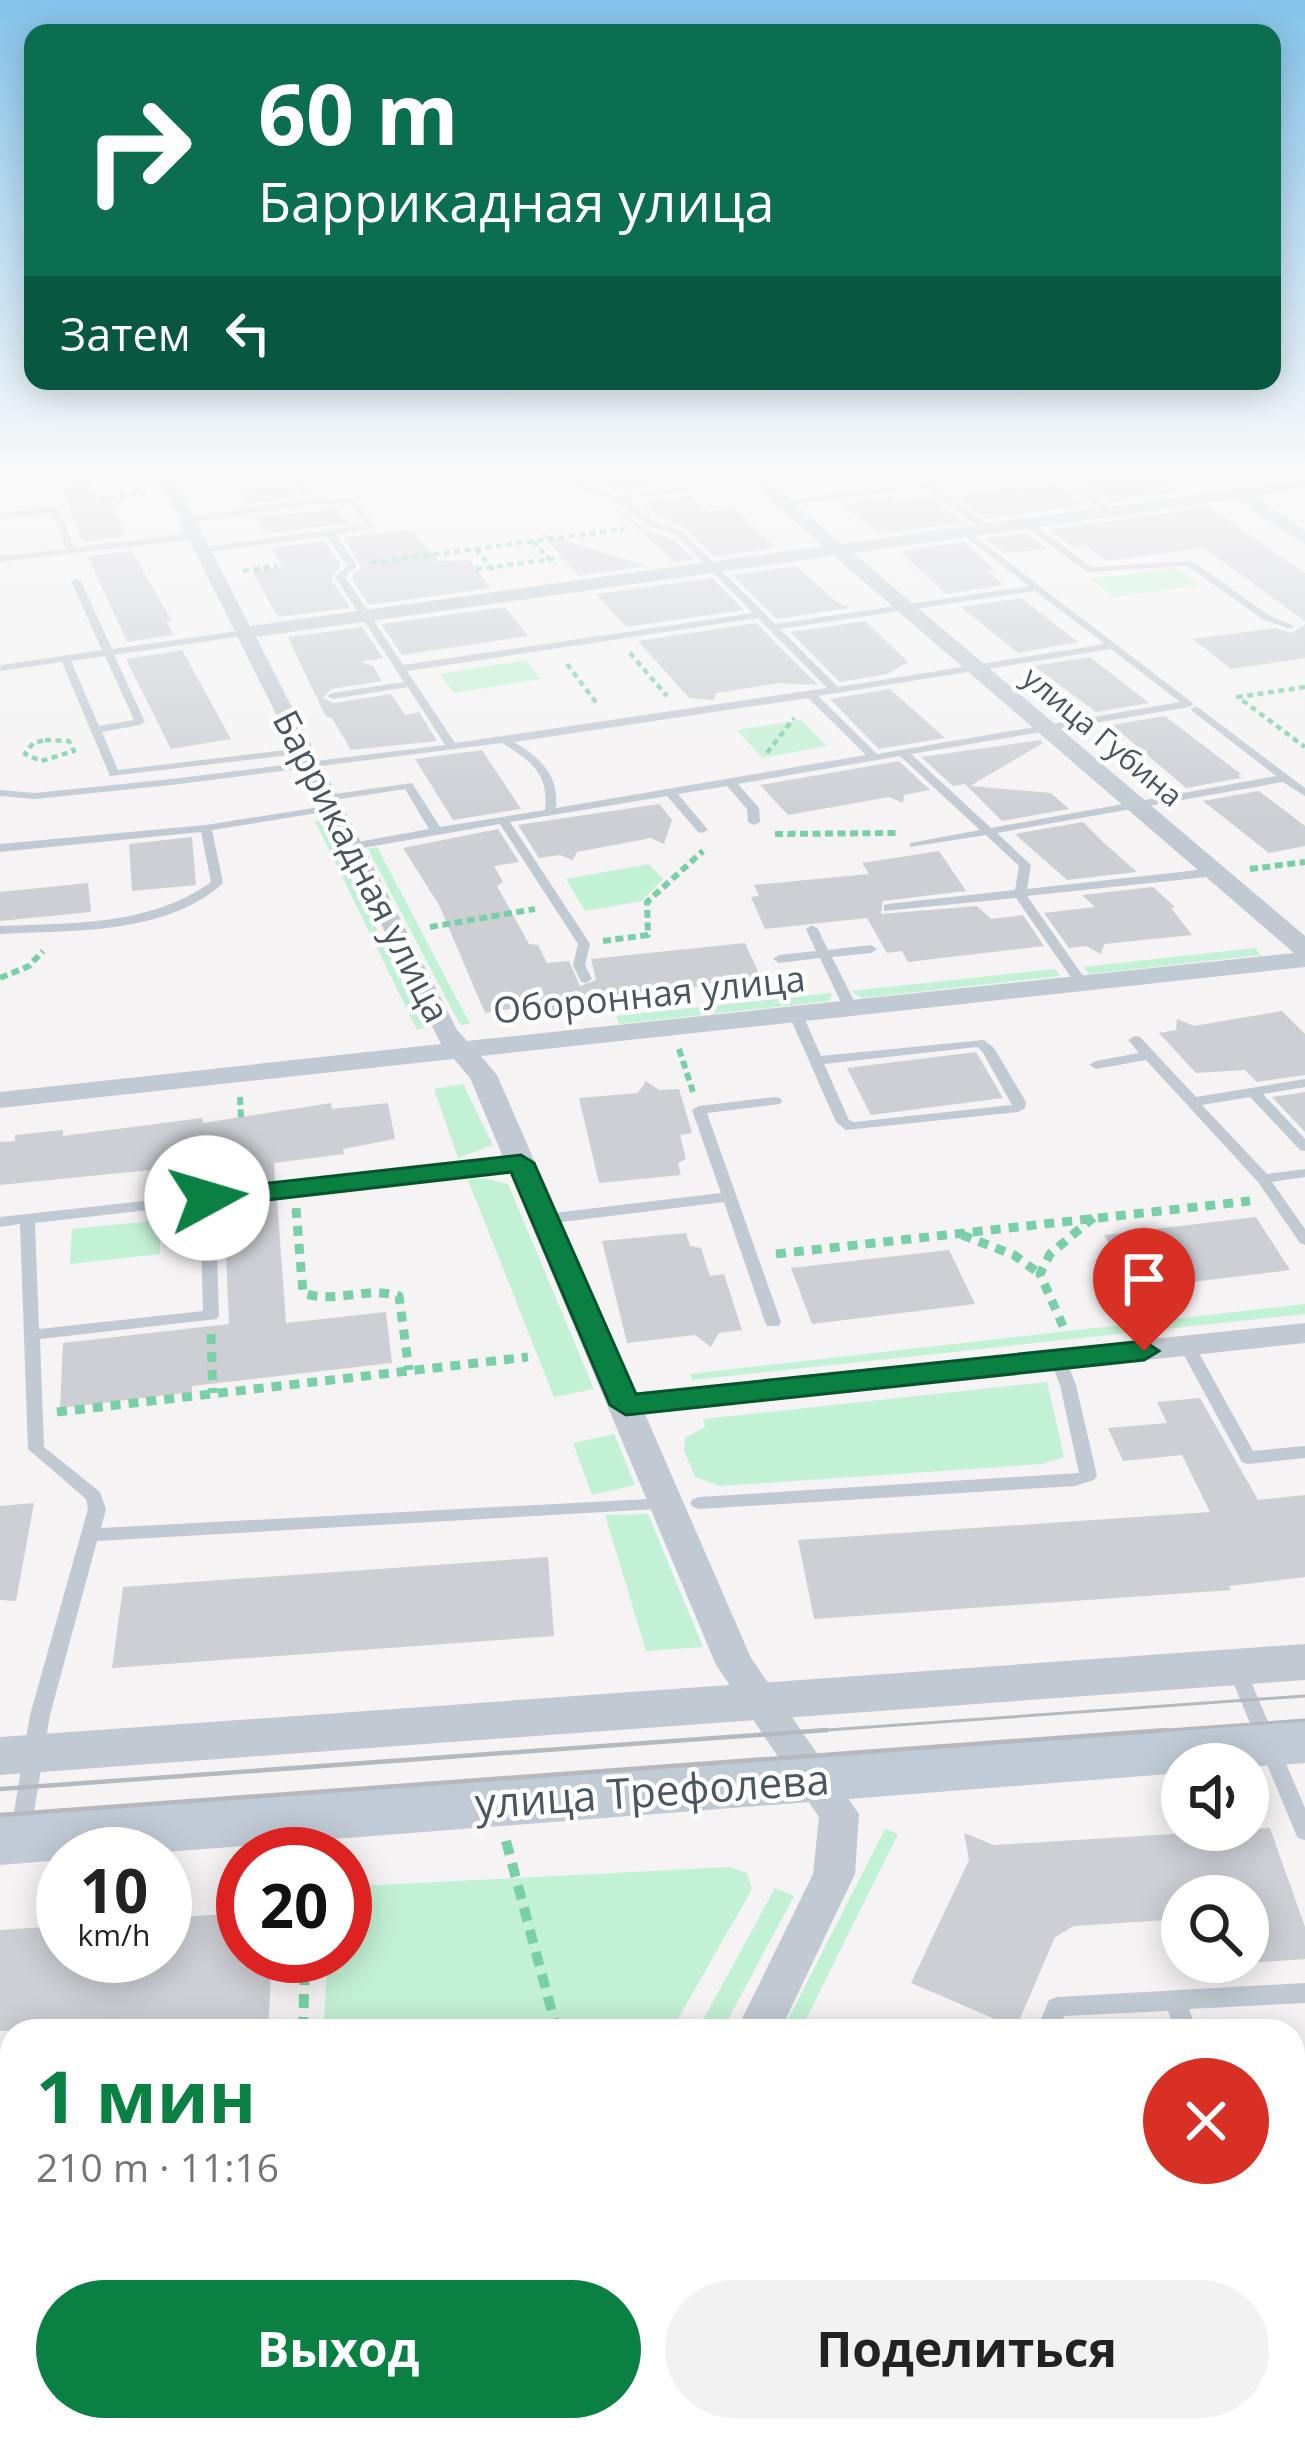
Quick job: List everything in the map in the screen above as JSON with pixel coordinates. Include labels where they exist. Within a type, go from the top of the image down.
[{"type":"main road","name":"улица Трефолева","points":[[10,1840],[1287,1743]]},
{"type":"street","name":"Баррикадная улица","points":[[222,590],[445,1033],[483,1076],[626,1405],[683,1503],[735,1665],[839,1814],[834,1874],[764,2019]]},
{"type":"street","points":[[244,633],[559,590]]},
{"type":"street","name":"улица Губина","points":[[886,590],[1305,949]]},
{"type":"street","name":"Оборонная улица","points":[[0,1100],[1305,959]]},
{"type":"street","points":[[626,1405],[1305,1333]]},
{"type":"street","points":[[16,1755],[1305,1663]]},
{"type":"lane","points":[[80,590],[140,722],[95,730]]},
{"type":"lane","points":[[348,590],[452,747]]},
{"type":"lane","points":[[737,590],[836,691]]},
{"type":"lane","points":[[773,627],[1023,590]]},
{"type":"lane","points":[[351,846],[1190,704],[1039,590]]},
{"type":"lane","points":[[1227,590],[1267,618],[1290,626]]},
{"type":"lane","points":[[400,669],[762,615]]},
{"type":"lane","points":[[1,668],[244,633]]},
{"type":"lane","points":[[65,658],[114,774],[452,747],[1114,646]]},
{"type":"lane","points":[[332,696],[410,684]]},
{"type":"lane","points":[[811,695],[874,757]]},
{"type":"lane","points":[[1196,709],[1298,785]]},
{"type":"lane","points":[[504,740],[544,768],[555,788],[550,812]]},
{"type":"lane","points":[[902,752],[1025,865],[1020,895],[1082,983]]},
{"type":"lane","points":[[0,793],[35,796],[307,759]]},
{"type":"lane","points":[[730,782],[753,808],[754,822]]},
{"type":"lane","points":[[0,848],[206,828],[408,785],[436,831]]},
{"type":"lane","points":[[916,839],[1298,785]]},
{"type":"lane","points":[[670,792],[702,830]]},
{"type":"lane","points":[[502,820],[584,944],[579,965],[586,979]]},
{"type":"lane","points":[[0,930],[165,914],[204,895],[217,883],[206,828]]},
{"type":"lane","points":[[888,908],[1216,872]]},
{"type":"lane","points":[[812,929],[851,1009]]},
{"type":"lane","points":[[778,958],[871,949]]},
{"type":"lane","points":[[796,1015],[816,1061],[843,1122],[851,1127],[1018,1108],[1008,1084],[979,1043],[816,1061]]},
{"type":"lane","points":[[1135,1040],[1263,1179],[1305,1240]]},
{"type":"lane","points":[[1096,1065],[1149,1055]]},
{"type":"lane","points":[[1192,1102],[1305,1083]]},
{"type":"lane","points":[[1252,1092],[1305,1147]]},
{"type":"lane","points":[[773,1322],[699,1110],[775,1101]]},
{"type":"lane","points":[[0,1222],[521,1163]]},
{"type":"lane","points":[[1263,1179],[1305,1173]]},
{"type":"lane","points":[[545,1219],[729,1197]]},
{"type":"lane","points":[[30,1335],[211,1315],[207,1198]]},
{"type":"lane","points":[[10,1840],[16,1755],[97,1509],[94,1496],[36,1449],[27,1219]]},
{"type":"lane","points":[[1187,1346],[1248,1458],[1305,1452]]},
{"type":"lane","points":[[90,1534],[1075,1480],[1088,1476],[1058,1360]]},
{"type":"lane","points":[[1235,1667],[1287,1743],[1305,1832]]},
{"type":"lane","points":[[1052,2019],[1058,2007],[1305,1993]]},
{"type":"lane","points":[[1175,2000],[1182,2019]]},
{"type":"path","points":[[1305,688],[1238,697],[1305,747]]},
{"type":"path","points":[[762,760],[797,713]]},
{"type":"path","points":[[45,740],[75,746],[67,757],[41,761],[25,754],[26,748],[45,740]]},
{"type":"path","points":[[754,822],[755,834],[916,839]]},
{"type":"path","points":[[584,944],[648,935],[647,902],[713,842],[702,830]]},
{"type":"path","points":[[1249,869],[1305,862]]},
{"type":"path","points":[[430,927],[556,906]]},
{"type":"path","points":[[676,1042],[699,1110]]},
{"type":"path","points":[[294,1189],[303,1294],[314,1299],[387,1291],[399,1297],[409,1370]]},
{"type":"path","points":[[751,1257],[1275,1198]]},
{"type":"path","points":[[1040,1274],[1050,1254],[1094,1217]]},
{"type":"path","points":[[957,1233],[1015,1255],[1040,1274],[1063,1326]]},
{"type":"path","points":[[211,1315],[213,1393]]},
{"type":"path","points":[[32,1415],[528,1357]]},
{"type":"path","points":[[506,1840],[553,2019]]},
{"type":"path","points":[[303,2019],[304,1983]]},
{"type":"green space","points":[[1105,590],[1165,590],[1114,597]]},
{"type":"green space","points":[[526,660],[541,679],[453,693],[440,674]]},
{"type":"green space","points":[[801,720],[827,746],[762,758],[737,730]]},
{"type":"green space","points":[[323,820],[425,1028],[417,1030],[315,821]]},
{"type":"green space","points":[[377,847],[470,1024],[460,1025],[368,849]]},
{"type":"green space","points":[[649,864],[663,879],[642,901],[585,911],[566,879]]},
{"type":"green space","points":[[1255,948],[1261,955],[1089,974],[1084,967]]},
{"type":"green space","points":[[1055,969],[1060,976],[862,998],[851,991]]},
{"type":"green space","points":[[832,993],[830,1001],[619,1024],[616,1016]]},
{"type":"green space","points":[[463,1084],[493,1145],[458,1158],[434,1089]]},
{"type":"green space","points":[[468,1180],[508,1184],[594,1389],[554,1397]]},
{"type":"green space","points":[[160,1220],[160,1254],[70,1264],[72,1229]]},
{"type":"green space","points":[[1305,1304],[1305,1314],[692,1380],[690,1374]]},
{"type":"green space","points":[[1047,1382],[1064,1457],[1042,1464],[720,1486],[695,1477],[684,1450],[685,1438],[705,1427],[703,1419]]},
{"type":"green space","points":[[614,1434],[635,1485],[592,1495],[573,1443]]},
{"type":"green space","points":[[648,1514],[703,1647],[646,1651],[605,1515]]},
{"type":"green space","points":[[885,1829],[898,1834],[806,2019],[788,2019]]},
{"type":"green space","points":[[729,1867],[747,1873],[752,1889],[678,2019],[324,2019],[326,1983],[372,1983],[372,1885]]},
{"type":"green space","points":[[775,1888],[794,1896],[728,2019],[704,2019]]},
{"type":"building","points":[[103,590],[154,590],[172,621],[166,621],[174,635],[127,642]]},
{"type":"building","points":[[263,590],[338,590],[350,608],[278,617]]},
{"type":"building","points":[[359,590],[477,590],[369,605]]},
{"type":"building","points":[[724,590],[744,610],[626,627],[596,594]]},
{"type":"building","points":[[747,590],[823,590],[850,608],[777,619]]},
{"type":"building","points":[[1262,590],[1305,590],[1305,621]]},
{"type":"building","points":[[1021,598],[1078,642],[1018,653],[961,607]]},
{"type":"building","points":[[505,607],[528,636],[402,655],[381,624]]},
{"type":"building","points":[[865,621],[908,662],[887,674],[840,682],[790,632]]},
{"type":"building","points":[[756,623],[818,685],[780,683],[716,693],[714,700],[689,698],[638,641]]},
{"type":"building","points":[[1305,624],[1305,658],[1231,669],[1193,639],[1275,628],[1292,633]]},
{"type":"building","points":[[362,627],[383,658],[360,662],[373,666],[382,681],[331,689],[323,698],[333,703],[391,694],[405,715],[419,712],[437,741],[351,750],[332,718],[326,717],[288,637]]},
{"type":"building","points":[[182,650],[231,739],[171,749],[126,659]]},
{"type":"building","points":[[1090,657],[1149,703],[1096,712],[1034,666]]},
{"type":"building","points":[[890,689],[945,738],[879,749],[830,699]]},
{"type":"building","points":[[1165,716],[1241,778],[1186,788],[1112,725]]},
{"type":"building","points":[[1043,743],[970,786],[1051,793],[1069,809],[1002,821],[965,784],[953,786],[921,757]]},
{"type":"building","points":[[482,750],[521,809],[453,820],[415,759]]},
{"type":"building","points":[[899,761],[930,790],[904,795],[903,803],[889,797],[788,815],[760,785]]},
{"type":"building","points":[[1259,791],[1305,826],[1305,846],[1269,853],[1203,801]]},
{"type":"building","points":[[659,804],[672,820],[664,844],[651,838],[577,852],[573,860],[560,855],[539,858],[518,825]]},
{"type":"building","points":[[1083,822],[1137,872],[1067,880],[1015,834]]},
{"type":"building","points":[[498,829],[519,862],[494,866],[503,882],[497,886],[529,944],[538,945],[547,963],[569,961],[580,986],[596,980],[591,959],[745,943],[762,980],[559,1001],[554,1011],[540,1004],[485,1013],[439,905],[403,848]]},
{"type":"building","points":[[192,837],[196,885],[132,891],[129,844]]},
{"type":"building","points":[[939,851],[966,891],[883,901],[881,914],[977,906],[991,919],[1023,915],[1044,946],[908,962],[902,951],[887,953],[867,918],[765,929],[751,897],[759,896],[754,885],[869,874],[862,863]]},
{"type":"building","points":[[88,883],[91,912],[0,921],[0,892]]},
{"type":"building","points":[[1153,887],[1175,907],[1171,908],[1192,935],[1104,944],[1101,954],[1086,946],[1069,948],[1044,913],[1095,907],[1082,895]]},
{"type":"building","points":[[1282,1011],[1305,1034],[1305,1075],[1257,1082],[1245,1070],[1196,1073],[1159,1033],[1176,1030],[1177,1019],[1194,1026]]},
{"type":"building","points":[[976,1052],[1003,1098],[871,1115],[847,1068]]},
{"type":"building","points":[[646,1081],[659,1090],[679,1089],[692,1133],[680,1135],[686,1159],[678,1163],[681,1175],[599,1183],[579,1098],[638,1093]]},
{"type":"building","points":[[1305,1092],[1305,1132],[1272,1097]]},
{"type":"building","points":[[331,1103],[332,1109],[388,1103],[395,1139],[343,1149],[344,1154],[274,1163],[275,1182],[223,1188],[222,1163],[0,1185],[0,1142],[15,1141],[15,1135],[63,1130],[63,1136],[202,1118],[203,1123]]},
{"type":"building","points":[[277,1199],[286,1323],[386,1312],[392,1363],[192,1386],[192,1392],[60,1408],[63,1343],[229,1324],[224,1205]]},
{"type":"building","points":[[1256,1217],[1290,1270],[1134,1289],[1104,1235]]},
{"type":"building","points":[[686,1233],[690,1246],[701,1248],[710,1276],[724,1274],[742,1330],[719,1333],[711,1347],[695,1335],[627,1343],[602,1241]]},
{"type":"building","points":[[949,1250],[975,1304],[812,1324],[791,1268]]},
{"type":"building","points":[[1200,1398],[1258,1500],[1305,1495],[1305,1577],[1229,1586],[1231,1590],[814,1619],[798,1540],[1210,1512],[1182,1455],[1123,1461],[1108,1428],[1167,1423],[1157,1402]]},
{"type":"building","points":[[34,1503],[16,1601],[0,1600],[0,1506]]},
{"type":"building","points":[[548,1557],[554,1636],[112,1668],[123,1587]]},
{"type":"building","points":[[1270,1828],[1305,1927],[1305,1959],[1269,1962],[1269,1875],[1161,1875],[1161,1920],[1074,1926],[1055,1937],[1020,2019],[995,2019],[911,1983],[969,1860],[964,1833],[994,1845],[1161,1835],[1161,1851],[1269,1851]]},
{"type":"building","points":[[216,1915],[216,1983],[271,1983],[269,2019],[0,2019],[0,1930],[36,1928],[36,1983],[192,1983],[192,1916]]},
{"type":"tram line","points":[[785,1733],[1305,1696]]},
{"type":"tram line","points":[[1126,1733],[1305,1720]]},
{"type":"tram line","points":[[0,1789],[827,1730]]},
{"type":"tram line","points":[[0,1815],[1167,1730]]},
{"type":"route","points":[[207,1198],[521,1163],[626,1405],[1144,1351]]}]
